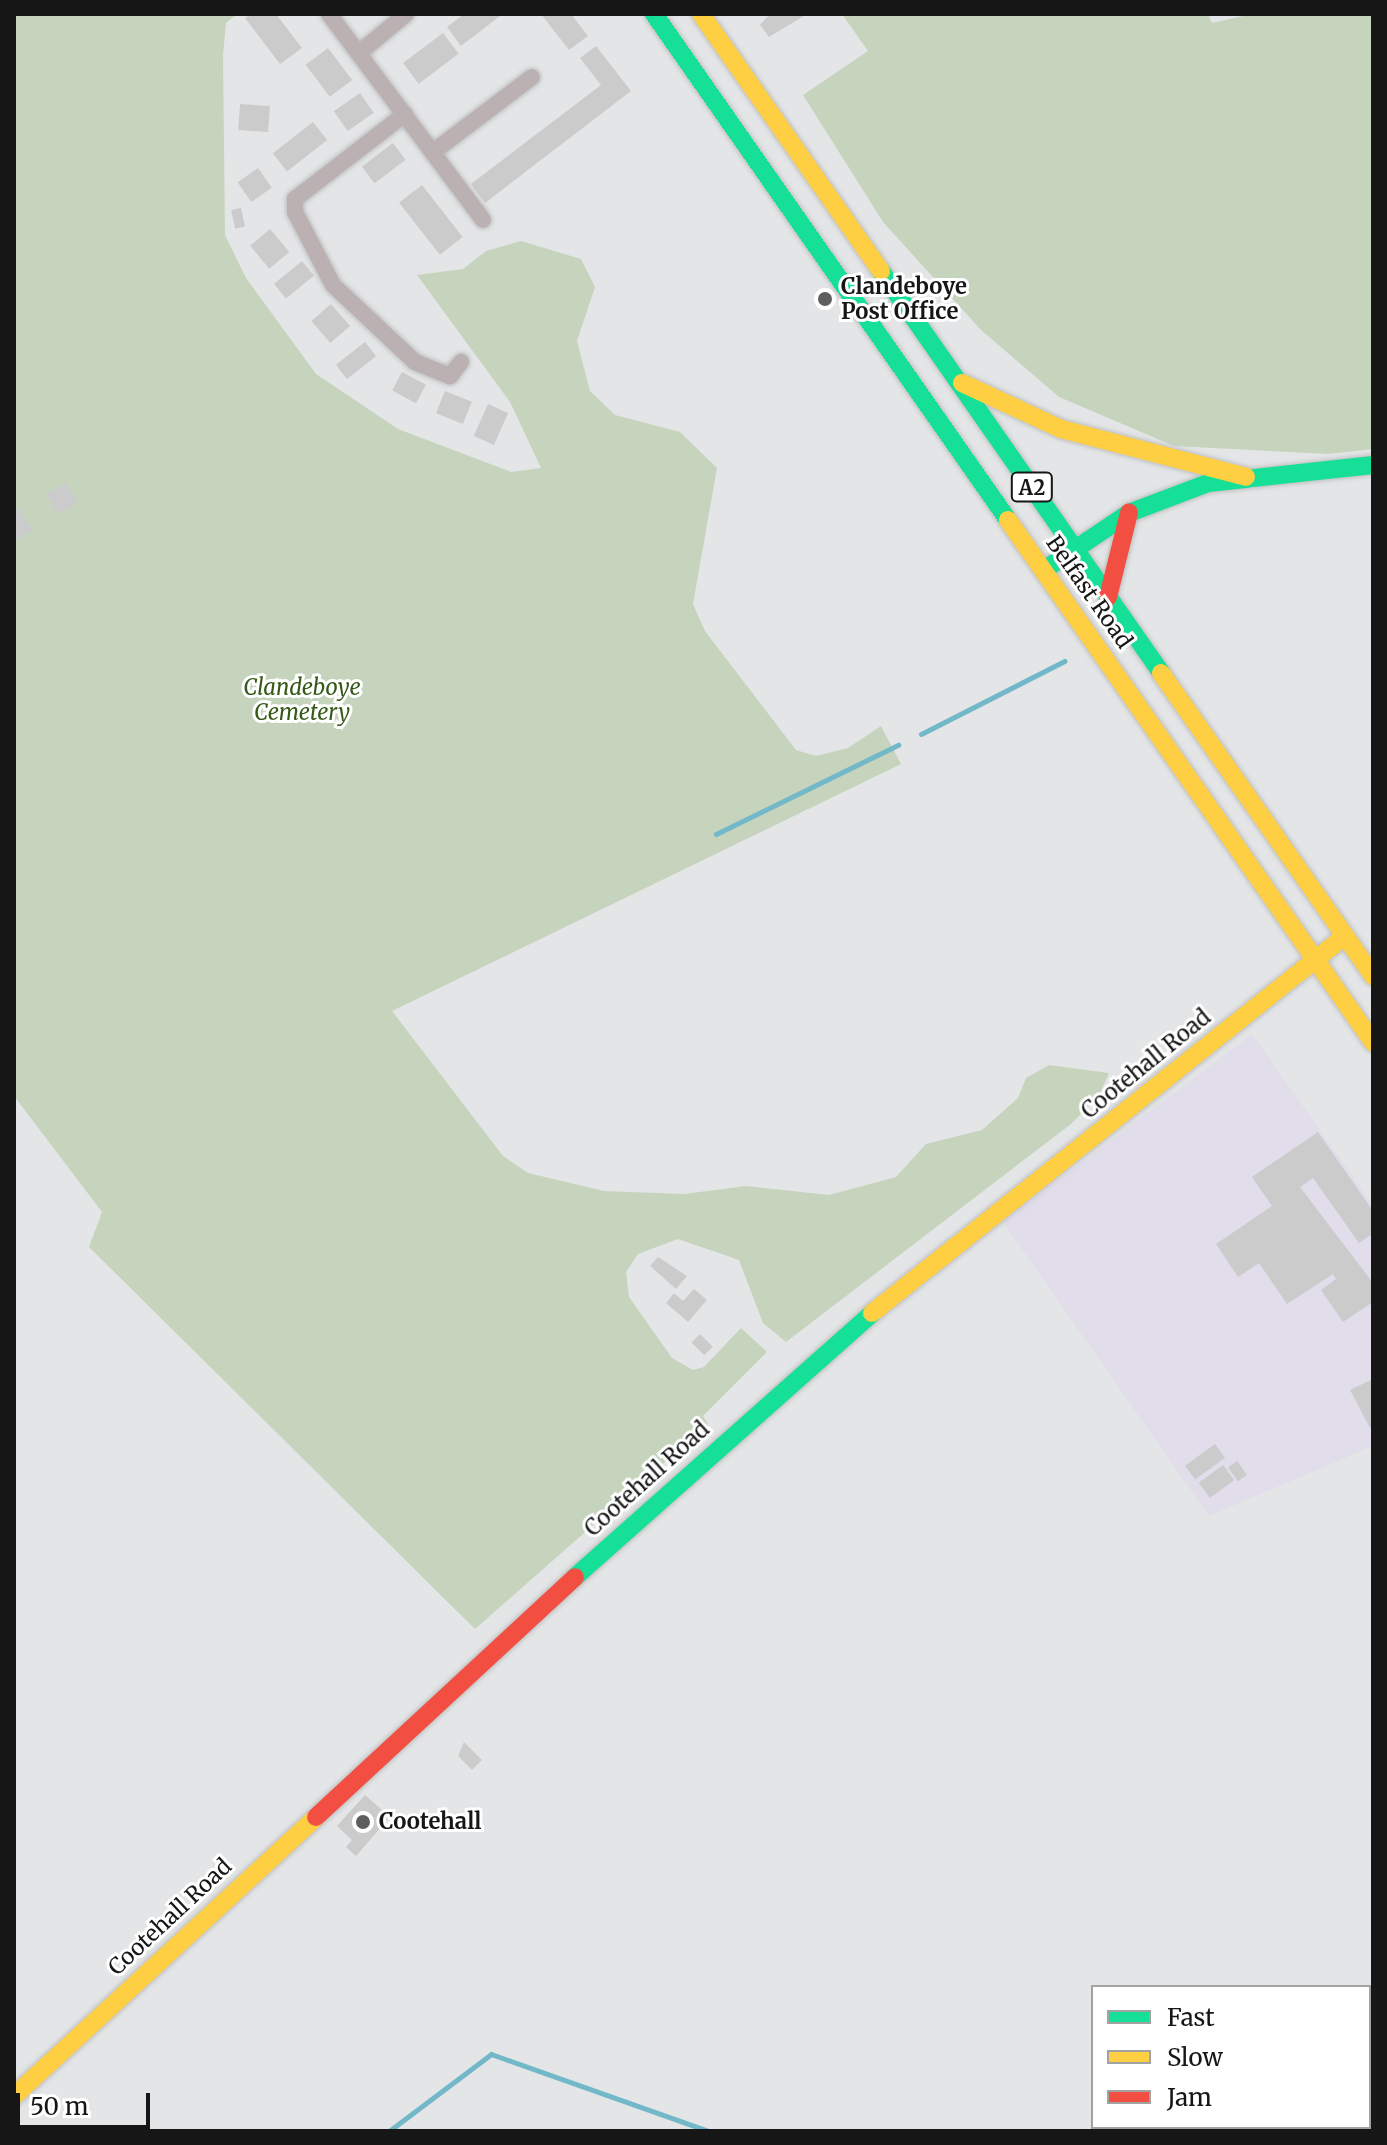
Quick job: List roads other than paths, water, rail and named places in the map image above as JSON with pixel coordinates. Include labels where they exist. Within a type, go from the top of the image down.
[{"type":"main road","name":"Belfast Road","points":[[652,14],[1373,1042]]},
{"type":"main road","name":"Belfast Road","points":[[701,14],[1373,976]]},
{"type":"main road","points":[[955,378],[1061,429],[1246,477]]},
{"type":"main road","points":[[1044,570],[1072,547],[1129,513],[1246,477],[1373,465]]},
{"type":"main road","points":[[1108,597],[1129,513]]},
{"type":"main road","name":"Cootehall Road","points":[[14,2096],[800,1370],[1345,936]]},
{"type":"street","points":[[329,14],[483,220]]},
{"type":"street","points":[[359,53],[406,14]]},
{"type":"street","points":[[433,152],[532,77]]},
{"type":"street","points":[[405,114],[295,199],[295,212],[333,285],[415,362],[450,376],[461,362]]},
{"type":"waterway","points":[[921,734],[1064,661]]},
{"type":"waterway","points":[[716,834],[898,745]]},
{"type":"waterway","points":[[389,2131],[491,2054],[709,2131]]},
{"type":"place","name":"Clandeboye Post Office","points":[[825,299]]},
{"type":"place","name":"Cootehall","points":[[363,1822]]},
{"type":"park label","name":"Clandeboye Cemetery","points":[[302,700]]}]
